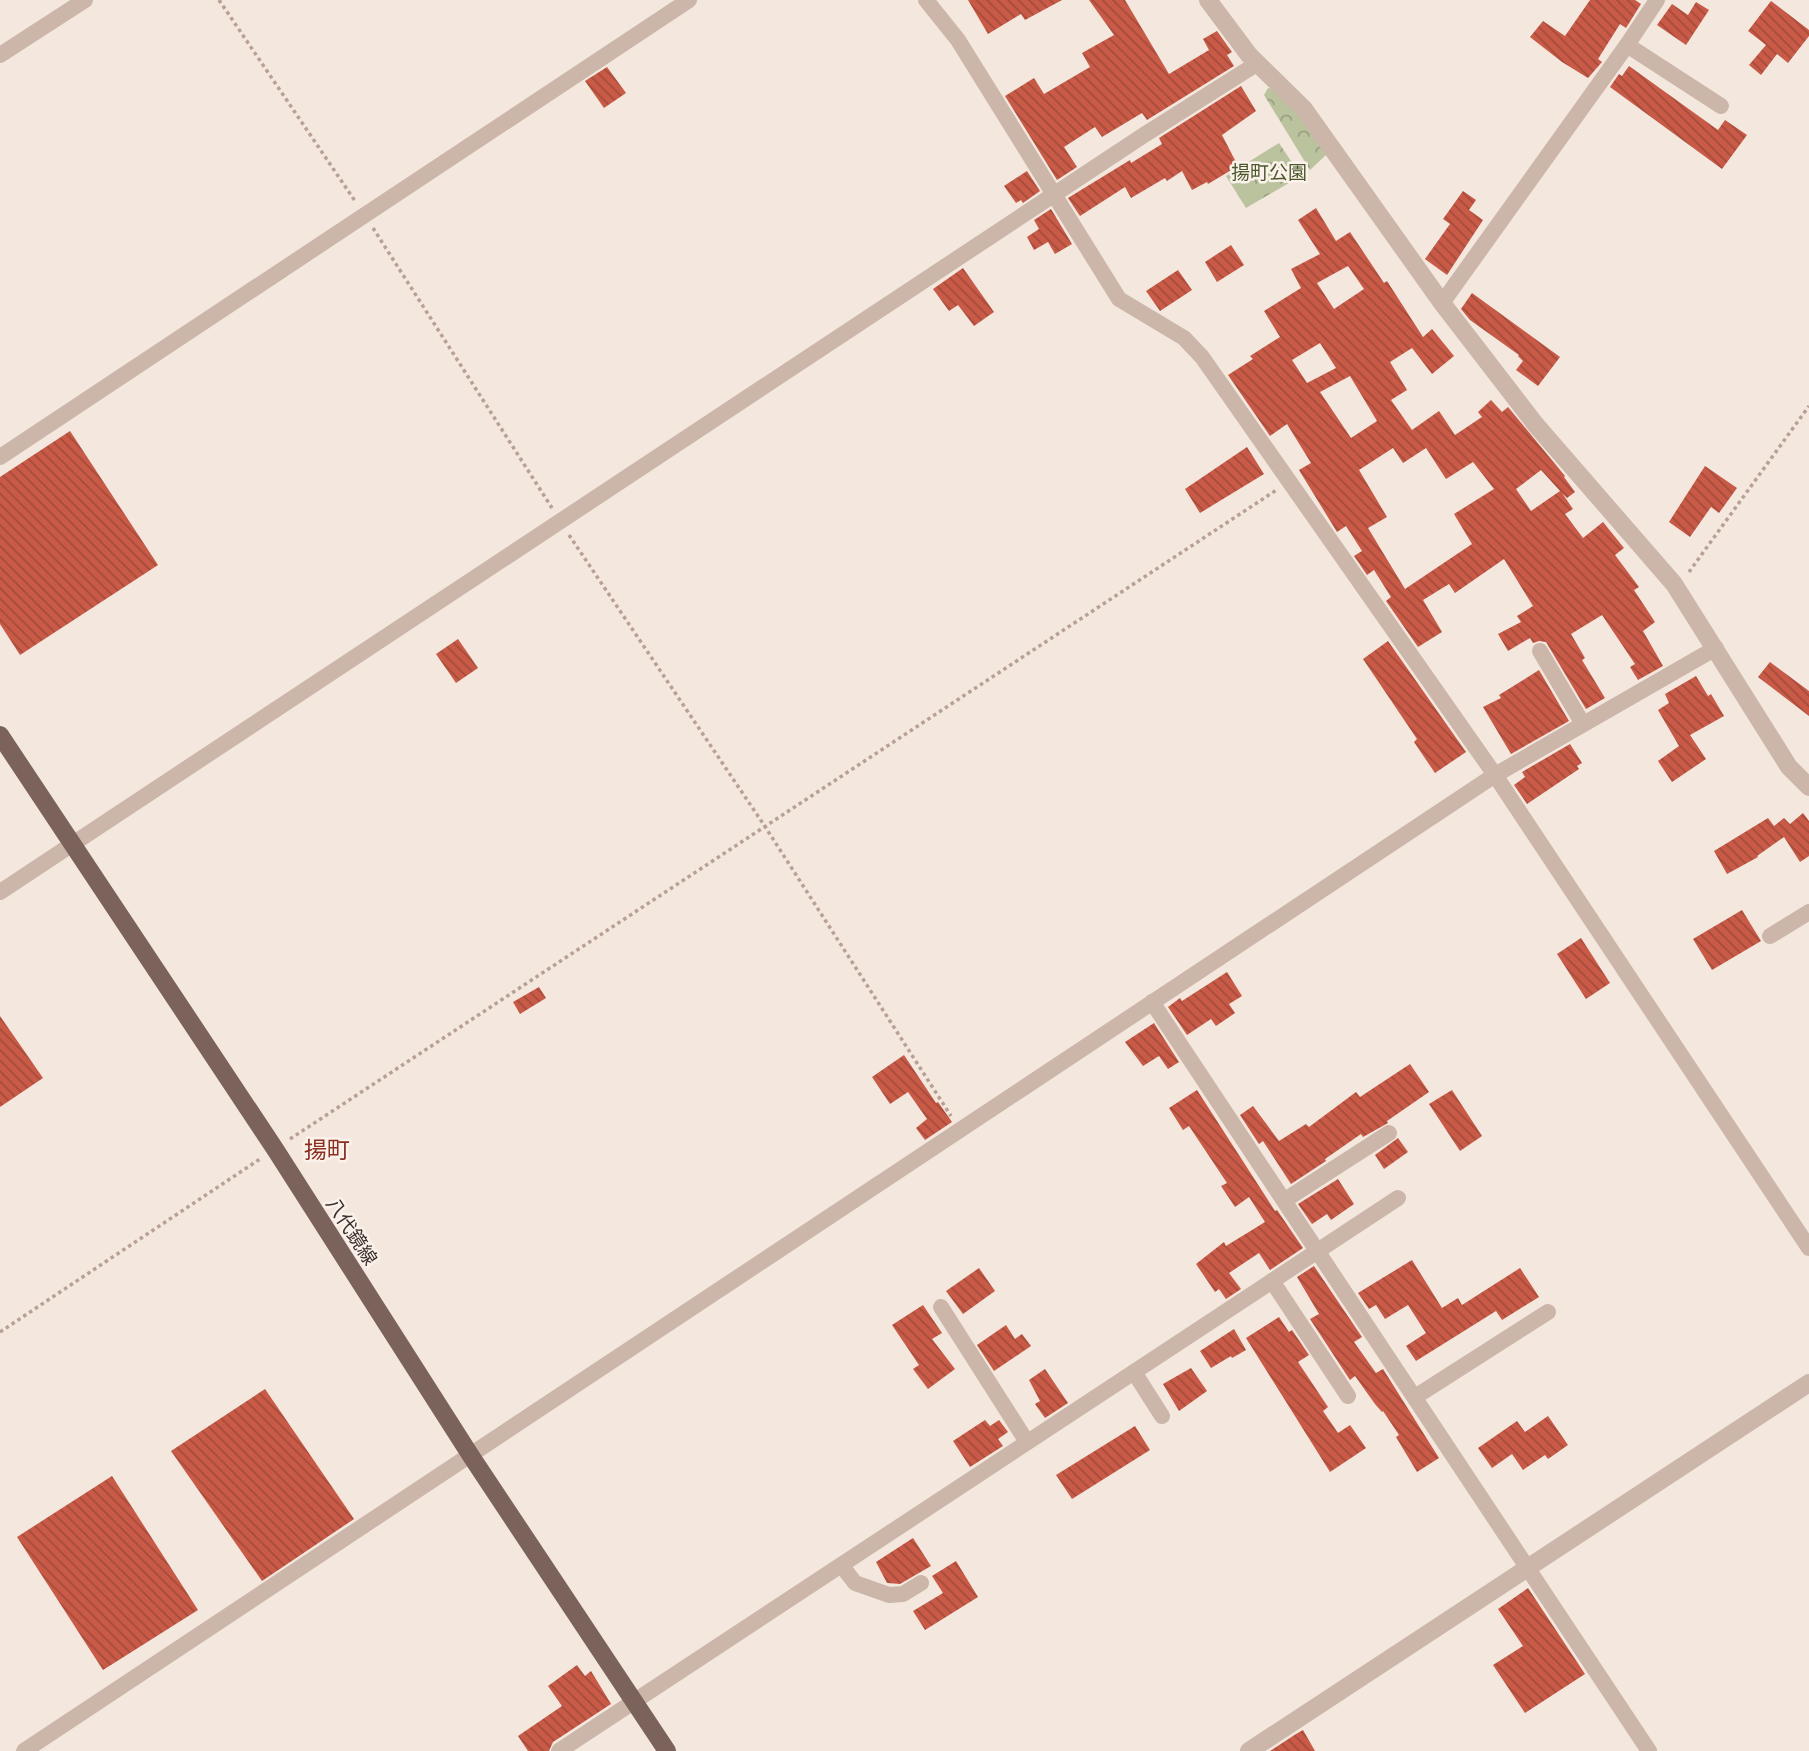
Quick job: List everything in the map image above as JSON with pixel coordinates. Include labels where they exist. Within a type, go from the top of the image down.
[{"type":"main road","name":"八代鏡線","points":[[0,735],[275,1150],[471,1456],[667,1751]]},
{"type":"street","points":[[54,0],[64,14]]},
{"type":"street","points":[[0,55],[85,0]]},
{"type":"street","points":[[0,457],[689,0]]},
{"type":"street","points":[[926,0],[958,40],[1119,299],[1184,338],[1202,357],[1495,775],[1809,1248]]},
{"type":"street","points":[[1208,0],[1249,55],[1304,109],[1442,303],[1536,425],[1674,584],[1789,767],[1809,787]]},
{"type":"street","points":[[1442,303],[1657,0]]},
{"type":"street","points":[[1627,45],[1721,106]]},
{"type":"street","points":[[0,892],[1258,63]]},
{"type":"street","points":[[24,1751],[1495,775],[1716,648]]},
{"type":"street","points":[[1540,651],[1583,724]]},
{"type":"street","points":[[1770,936],[1809,912]]},
{"type":"street","points":[[1152,1002],[1649,1751]]},
{"type":"street","points":[[1285,1200],[1389,1133]]},
{"type":"street","points":[[559,1751],[1398,1198]]},
{"type":"street","points":[[1272,1281],[1348,1396]]},
{"type":"street","points":[[941,1307],[1027,1442]]},
{"type":"street","points":[[1415,1397],[1548,1312]]},
{"type":"street","points":[[1134,1372],[1162,1416]]},
{"type":"street","points":[[1249,1751],[1809,1383]]},
{"type":"street","points":[[842,1566],[855,1583],[889,1595],[903,1594],[921,1583]]},
{"type":"path","points":[[219,0],[365,215],[561,522],[764,825],[959,1129]]},
{"type":"path","points":[[1689,572],[1809,406]]},
{"type":"path","points":[[0,1332],[764,825],[1288,482]]},
{"type":"green space","points":[[1268,88],[1273,89],[1299,114],[1327,154],[1310,170],[1264,95]]},
{"type":"green space","name":"揚町公園","points":[[1279,143],[1301,176],[1246,208],[1226,176]]},
{"type":"building","points":[[968,0],[1062,0],[1025,20],[1021,14],[988,34]]},
{"type":"building","points":[[1089,0],[1125,0],[1169,74],[1209,50],[1203,39],[1217,31],[1232,52],[1227,55],[1234,66],[1147,120],[1142,113],[1102,137],[1095,127],[1064,147],[1077,167],[1057,180],[1005,96],[1034,78],[1044,94],[1090,67],[1082,53],[1114,35]]},
{"type":"building","points":[[1590,0],[1635,0],[1641,4],[1626,28],[1620,24],[1598,59],[1602,62],[1588,78],[1530,37],[1543,21],[1565,36]]},
{"type":"building","points":[[1771,1],[1809,30],[1809,36],[1788,63],[1777,54],[1761,75],[1749,65],[1766,45],[1748,31]]},
{"type":"building","points":[[1696,2],[1709,10],[1686,45],[1657,25],[1672,4],[1688,15]]},
{"type":"building","points":[[1629,66],[1718,130],[1725,120],[1747,135],[1722,169],[1610,87]]},
{"type":"building","points":[[607,67],[626,93],[604,108],[585,81]]},
{"type":"building","points":[[1241,86],[1256,111],[1222,135],[1238,166],[1192,190],[1182,171],[1131,198],[1125,187],[1080,216],[1068,198],[1162,144],[1159,138]]},
{"type":"building","points":[[1027,171],[1040,191],[1023,203],[1021,200],[1016,203],[1004,186]]},
{"type":"building","points":[[1463,191],[1476,200],[1469,210],[1483,220],[1447,275],[1425,259],[1450,224],[1443,219]]},
{"type":"building","points":[[1316,208],[1336,241],[1350,232],[1384,283],[1387,281],[1423,337],[1432,329],[1454,356],[1432,374],[1412,348],[1390,362],[1407,390],[1391,400],[1412,430],[1439,411],[1455,435],[1482,417],[1478,412],[1491,400],[1502,412],[1508,407],[1575,492],[1567,498],[1562,493],[1573,509],[1565,514],[1583,538],[1603,522],[1624,548],[1615,555],[1639,587],[1634,590],[1655,622],[1643,631],[1663,666],[1638,680],[1630,667],[1635,664],[1602,615],[1571,634],[1585,658],[1582,660],[1605,698],[1586,709],[1546,642],[1533,643],[1530,638],[1508,651],[1498,634],[1521,622],[1517,616],[1533,606],[1504,559],[1455,593],[1449,584],[1423,600],[1442,632],[1418,647],[1386,601],[1391,597],[1374,570],[1367,575],[1354,556],[1362,551],[1346,526],[1337,532],[1299,470],[1311,463],[1287,424],[1270,436],[1228,375],[1253,359],[1250,356],[1280,337],[1264,311],[1301,288],[1291,269],[1320,254],[1298,220]],"holes":[[[1348,266],[1364,289],[1334,309],[1317,283]],[[1320,343],[1336,368],[1307,383],[1292,360]],[[1350,376],[1377,421],[1351,438],[1320,392]],[[1393,448],[1403,463],[1426,448],[1446,479],[1473,462],[1494,489],[1454,514],[1472,544],[1405,589],[1368,528],[1387,517],[1359,470]],[[1541,470],[1560,491],[1531,511],[1516,489]]]},
{"type":"building","points":[[1051,209],[1072,244],[1055,254],[1048,242],[1034,250],[1027,237],[1039,229],[1034,220]]},
{"type":"building","points":[[1231,245],[1244,265],[1217,282],[1205,262]]},
{"type":"building","points":[[963,268],[994,312],[974,326],[958,305],[949,311],[933,289]]},
{"type":"building","points":[[1178,270],[1192,290],[1160,311],[1146,291]]},
{"type":"building","points":[[1472,293],[1560,357],[1538,386],[1516,370],[1523,361],[1519,355],[1470,320],[1461,309]]},
{"type":"building","points":[[70,431],[158,565],[20,655],[0,624],[0,477]]},
{"type":"building","points":[[1247,447],[1264,474],[1200,513],[1185,489]]},
{"type":"building","points":[[1705,466],[1737,488],[1719,513],[1711,507],[1690,537],[1669,522]]},
{"type":"building","points":[[458,639],[478,668],[456,683],[436,654]]},
{"type":"building","points":[[1388,641],[1466,752],[1435,773],[1414,742],[1417,739],[1363,659]]},
{"type":"building","points":[[1770,662],[1809,691],[1809,716],[1758,677]]},
{"type":"building","points":[[1539,670],[1569,721],[1511,754],[1483,707],[1501,698],[1499,695]]},
{"type":"building","points":[[1696,676],[1724,716],[1690,735],[1706,759],[1672,782],[1658,761],[1679,746],[1658,710],[1669,703],[1665,694]]},
{"type":"building","points":[[1570,744],[1582,763],[1577,766],[1579,769],[1527,804],[1514,785],[1525,777],[1522,772]]},
{"type":"building","points":[[1803,813],[1809,821],[1809,856],[1800,862],[1784,837],[1758,857],[1727,874],[1714,851],[1768,818],[1774,826],[1784,818],[1790,824]]},
{"type":"building","points":[[1742,910],[1761,941],[1712,970],[1693,939]]},
{"type":"building","points":[[1581,938],[1610,983],[1586,999],[1557,954]]},
{"type":"building","points":[[1227,972],[1242,996],[1229,1004],[1235,1013],[1216,1026],[1211,1019],[1187,1035],[1168,1007]]},
{"type":"building","points":[[539,987],[546,998],[520,1014],[513,1002]]},
{"type":"building","points":[[0,1016],[43,1078],[0,1107]]},
{"type":"building","points":[[1154,1023],[1179,1062],[1168,1069],[1159,1056],[1143,1066],[1125,1042]]},
{"type":"building","points":[[904,1055],[952,1122],[925,1140],[916,1128],[927,1119],[908,1092],[890,1104],[872,1077]]},
{"type":"building","points":[[1410,1064],[1429,1092],[1387,1121],[1388,1123],[1363,1137],[1361,1134],[1291,1184],[1263,1141],[1259,1144],[1240,1115],[1253,1106],[1279,1141],[1306,1124],[1309,1127],[1356,1092],[1360,1097]]},
{"type":"building","points":[[1197,1090],[1275,1211],[1277,1210],[1303,1248],[1270,1270],[1259,1253],[1229,1273],[1241,1289],[1226,1299],[1219,1289],[1215,1292],[1196,1264],[1224,1242],[1226,1246],[1265,1222],[1249,1197],[1235,1207],[1221,1186],[1227,1183],[1189,1126],[1183,1130],[1169,1108]]},
{"type":"building","points":[[1452,1090],[1482,1136],[1460,1151],[1429,1104]]},
{"type":"building","points":[[1398,1138],[1408,1152],[1384,1169],[1375,1155]]},
{"type":"building","points":[[1338,1179],[1354,1204],[1331,1220],[1327,1214],[1312,1224],[1298,1204]]},
{"type":"building","points":[[1412,1260],[1442,1308],[1458,1298],[1462,1305],[1520,1268],[1539,1297],[1502,1320],[1496,1311],[1416,1361],[1406,1346],[1426,1333],[1408,1305],[1385,1319],[1376,1305],[1369,1309],[1358,1293]]},
{"type":"building","points":[[1314,1266],[1362,1337],[1354,1342],[1376,1373],[1383,1369],[1439,1458],[1417,1472],[1396,1437],[1399,1435],[1383,1411],[1355,1376],[1350,1380],[1310,1319],[1319,1314],[1297,1277]]},
{"type":"building","points":[[979,1268],[995,1291],[963,1314],[946,1291]]},
{"type":"building","points":[[923,1305],[942,1333],[932,1339],[955,1369],[928,1389],[913,1369],[919,1365],[892,1325]]},
{"type":"building","points":[[1279,1317],[1289,1332],[1292,1330],[1309,1355],[1298,1362],[1328,1407],[1323,1411],[1338,1433],[1350,1425],[1366,1448],[1330,1472],[1246,1338]]},
{"type":"building","points":[[1006,1325],[1015,1339],[1022,1334],[1031,1346],[994,1371],[977,1345]]},
{"type":"building","points":[[1234,1329],[1246,1350],[1211,1368],[1200,1351]]},
{"type":"building","points":[[1191,1368],[1207,1391],[1179,1411],[1163,1384]]},
{"type":"building","points":[[1045,1369],[1068,1403],[1045,1418],[1035,1404],[1040,1401],[1029,1380]]},
{"type":"building","points":[[265,1389],[354,1519],[262,1581],[171,1451]]},
{"type":"building","points":[[1548,1416],[1568,1445],[1548,1459],[1545,1455],[1523,1470],[1512,1454],[1492,1468],[1478,1448],[1517,1421],[1525,1432]]},
{"type":"building","points":[[985,1420],[990,1426],[999,1420],[1008,1432],[998,1439],[1003,1446],[970,1467],[953,1441]]},
{"type":"building","points":[[1135,1426],[1150,1450],[1072,1499],[1056,1475]]},
{"type":"building","points":[[112,1476],[198,1610],[103,1670],[17,1537]]},
{"type":"building","points":[[913,1538],[931,1566],[900,1584],[887,1583],[876,1562]]},
{"type":"building","points":[[956,1561],[978,1597],[925,1630],[913,1611],[943,1593],[932,1576]]},
{"type":"building","points":[[1528,1588],[1585,1674],[1525,1713],[1493,1665],[1523,1646],[1498,1609]]},
{"type":"building","points":[[577,1665],[585,1676],[591,1671],[611,1704],[553,1742],[549,1751],[528,1751],[518,1736],[562,1706],[548,1686]]},
{"type":"building","points":[[1303,1730],[1315,1751],[1270,1751],[1296,1734]]},
{"type":"district","name":"揚町","points":[[327,1150]]}]
